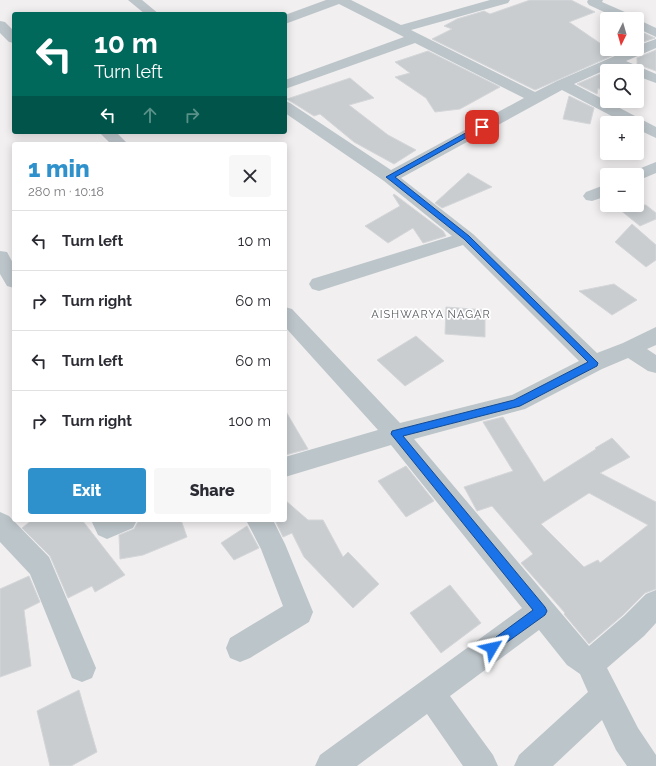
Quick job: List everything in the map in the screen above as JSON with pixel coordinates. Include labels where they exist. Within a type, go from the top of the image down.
[{"type":"street","points":[[134,0],[150,12]]},
{"type":"street","points":[[287,19],[337,0]]},
{"type":"street","points":[[341,0],[535,98]]},
{"type":"street","points":[[398,30],[504,0]]},
{"type":"street","points":[[596,0],[593,2],[615,12]]},
{"type":"street","points":[[0,25],[12,37]]},
{"type":"street","points":[[644,27],[656,33]]},
{"type":"street","points":[[287,84],[415,38]]},
{"type":"street","points":[[390,177],[562,84],[656,43]]},
{"type":"street","points":[[614,61],[621,64]]},
{"type":"street","points":[[644,74],[656,80]]},
{"type":"street","points":[[562,84],[656,133]]},
{"type":"street","points":[[287,107],[390,177],[466,238],[594,363]]},
{"type":"street","points":[[109,134],[118,142]]},
{"type":"street","points":[[644,173],[656,168]]},
{"type":"street","points":[[319,284],[466,238]]},
{"type":"street","points":[[0,257],[12,278]]},
{"type":"street","points":[[287,316],[396,434],[576,655],[590,664],[626,739],[645,766]]},
{"type":"street","points":[[287,466],[396,434],[517,403],[594,363],[630,349],[656,335]]},
{"type":"street","points":[[630,349],[656,365]]},
{"type":"street","points":[[105,522],[107,527],[119,522]]},
{"type":"street","points":[[240,648],[300,612],[272,544],[260,522]]},
{"type":"street","points":[[0,524],[40,566],[82,668]]},
{"type":"street","points":[[590,664],[634,626],[656,603]]},
{"type":"street","points":[[331,766],[541,611]]},
{"type":"street","points":[[430,693],[482,766]]},
{"type":"street","points":[[530,766],[606,696]]},
{"type":"building","points":[[530,0],[571,0],[595,12],[569,22],[600,43],[600,56],[612,56],[535,90],[432,39],[452,29],[444,26],[457,19],[484,11],[490,14]]},
{"type":"building","points":[[644,33],[655,38],[644,42]]},
{"type":"building","points":[[656,50],[656,71],[644,67],[644,64],[637,64],[637,58]]},
{"type":"building","points":[[428,51],[500,87],[460,109],[435,112],[426,98],[395,77],[410,73],[395,62]]},
{"type":"building","points":[[600,74],[600,89],[598,88],[597,94],[577,84]]},
{"type":"building","points":[[350,78],[374,98],[349,105],[388,135],[416,150],[394,164],[354,142],[320,114],[314,116],[287,99]]},
{"type":"building","points":[[569,96],[594,108],[590,124],[563,119]]},
{"type":"building","points":[[468,173],[492,187],[442,208],[435,203]]},
{"type":"building","points":[[394,194],[443,231],[446,236],[423,243],[413,228],[388,243],[365,226],[400,206],[393,195]]},
{"type":"building","points":[[644,205],[646,205],[656,213],[656,219],[640,226],[623,212],[644,212]]},
{"type":"building","points":[[632,224],[656,245],[656,260],[646,267],[615,242]]},
{"type":"building","points":[[614,284],[637,300],[612,315],[579,291]]},
{"type":"building","points":[[446,307],[485,310],[485,337],[445,334]]},
{"type":"building","points":[[416,336],[444,361],[405,386],[377,360]]},
{"type":"building","points":[[287,413],[308,449],[287,454]]},
{"type":"building","points":[[503,417],[544,482],[612,438],[630,457],[600,473],[656,502],[656,589],[645,593],[623,615],[589,644],[564,614],[565,613],[521,563],[533,554],[492,506],[477,511],[464,487],[513,471],[483,422]],"holes":[[[589,493],[648,525],[600,563],[598,560],[584,567],[541,524]]]},
{"type":"building","points":[[406,466],[434,501],[406,517],[378,481]]},
{"type":"building","points":[[287,502],[308,520],[323,520],[343,557],[348,552],[379,584],[353,608],[304,557],[292,533],[283,537],[276,522],[287,522]]},
{"type":"building","points":[[30,522],[84,522],[125,575],[95,592],[92,586],[68,598],[50,556],[22,528]]},
{"type":"building","points":[[138,522],[182,522],[187,537],[143,555],[120,559],[119,535],[134,529]]},
{"type":"building","points":[[247,526],[259,548],[234,560],[221,543]]},
{"type":"building","points":[[29,576],[40,602],[24,610],[31,666],[0,677],[0,589]]},
{"type":"building","points":[[450,585],[481,623],[441,653],[410,613]]},
{"type":"building","points":[[79,690],[97,752],[71,766],[50,766],[37,711]]},
{"type":"district","name":"AISHWARYA NAGAR","points":[[431,314]]},
{"type":"route","points":[[482,127],[390,177],[466,238],[594,363],[517,403],[396,434],[541,611],[492,648]]}]
